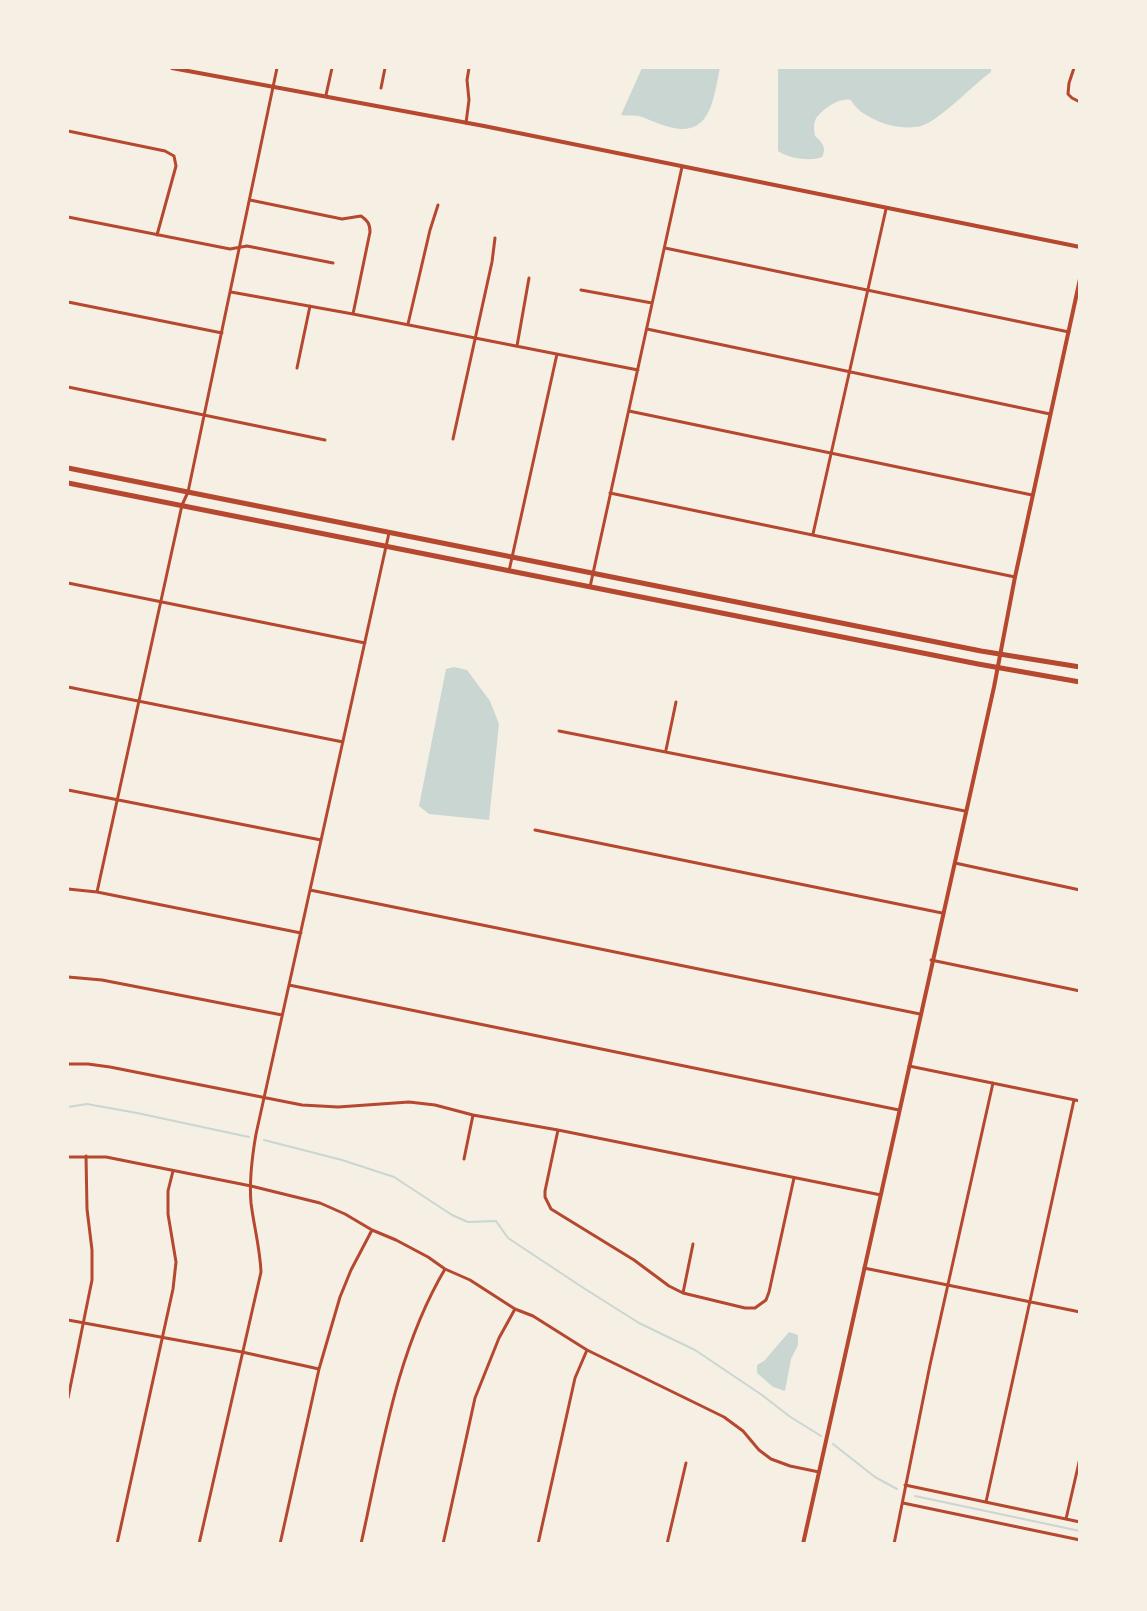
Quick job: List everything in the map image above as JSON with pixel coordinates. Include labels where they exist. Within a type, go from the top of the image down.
[{"type":"main road","points":[[68,468],[1080,668]]},
{"type":"main road","points":[[68,483],[1080,682]]},
{"type":"street","points":[[172,68],[326,95],[1080,248]]},
{"type":"street","points":[[97,892],[182,505],[188,492],[205,416],[277,68]]},
{"type":"street","points":[[326,95],[332,68]]},
{"type":"street","points":[[381,88],[385,68]]},
{"type":"street","points":[[466,123],[469,68]]},
{"type":"street","points":[[1074,68],[1068,94],[1080,102]]},
{"type":"street","points":[[68,131],[165,151],[174,156],[176,166],[157,235]]},
{"type":"street","points":[[590,587],[682,167]]},
{"type":"street","points":[[250,200],[342,219],[361,216],[370,224],[353,314]]},
{"type":"street","points":[[408,324],[438,205]]},
{"type":"street","points":[[813,534],[886,209]]},
{"type":"street","points":[[68,217],[230,249],[247,246],[333,263]]},
{"type":"street","points":[[453,439],[492,262],[495,238]]},
{"type":"street","points":[[664,248],[1069,333]]},
{"type":"street","points":[[517,346],[529,278]]},
{"type":"street","points":[[803,1544],[997,667],[1080,279]]},
{"type":"street","points":[[581,290],[652,303]]},
{"type":"street","points":[[231,292],[408,324],[638,370]]},
{"type":"street","points":[[68,302],[222,333]]},
{"type":"street","points":[[297,368],[310,306]]},
{"type":"street","points":[[646,329],[1050,414]]},
{"type":"street","points":[[508,571],[557,354]]},
{"type":"street","points":[[68,387],[325,440]]},
{"type":"street","points":[[628,411],[1032,495]]},
{"type":"street","points":[[610,493],[1015,577]]},
{"type":"street","points":[[199,1544],[261,1272],[260,1248],[252,1203],[251,1160],[389,532]]},
{"type":"street","points":[[68,583],[365,643]]},
{"type":"street","points":[[68,687],[343,742]]},
{"type":"street","points":[[666,751],[676,702]]},
{"type":"street","points":[[559,730],[965,811]]},
{"type":"street","points":[[68,790],[321,840]]},
{"type":"street","points":[[535,830],[942,913]]},
{"type":"street","points":[[953,863],[1080,890]]},
{"type":"street","points":[[68,889],[97,892],[301,933]]},
{"type":"street","points":[[310,890],[920,1014]]},
{"type":"street","points":[[931,960],[1080,991]]},
{"type":"street","points":[[68,977],[102,980],[282,1015]]},
{"type":"street","points":[[289,985],[899,1110]]},
{"type":"street","points":[[68,1064],[110,1067],[302,1105],[338,1107],[409,1102],[435,1105],[473,1116],[558,1130],[881,1195]]},
{"type":"street","points":[[909,1066],[1080,1101]]},
{"type":"street","points":[[894,1544],[993,1083]]},
{"type":"street","points":[[986,1502],[1074,1100]]},
{"type":"street","points":[[464,1159],[473,1116]]},
{"type":"street","points":[[558,1130],[545,1191],[545,1197],[551,1209],[633,1260],[669,1286],[683,1293],[745,1308],[754,1308],[766,1300],[794,1178]]},
{"type":"street","points":[[68,1156],[106,1158],[251,1186],[320,1203],[470,1280],[587,1350],[724,1417],[743,1431],[759,1450],[771,1459],[789,1466],[819,1472]]},
{"type":"street","points":[[68,1398],[84,1324],[92,1270],[86,1156]]},
{"type":"street","points":[[117,1544],[173,1289],[176,1262],[168,1214],[168,1191],[173,1171]]},
{"type":"street","points":[[280,1544],[319,1369],[340,1297],[372,1230]]},
{"type":"street","points":[[683,1293],[693,1244]]},
{"type":"street","points":[[864,1268],[1080,1312]]},
{"type":"street","points":[[361,1544],[395,1391],[417,1324],[428,1298],[445,1269]]},
{"type":"street","points":[[442,1544],[475,1398],[499,1338],[515,1309]]},
{"type":"street","points":[[68,1320],[242,1352],[319,1369]]},
{"type":"street","points":[[538,1544],[575,1378],[587,1350]]},
{"type":"street","points":[[1066,1519],[1080,1458]]},
{"type":"street","points":[[667,1544],[686,1462]]},
{"type":"street","points":[[905,1485],[1080,1522]]},
{"type":"street","points":[[903,1503],[1080,1540]]},
{"type":"shaded area","points":[[642,68],[720,68],[713,101],[704,119],[696,126],[687,129],[670,127],[639,116],[621,115]]},
{"type":"shaded area","points":[[778,68],[991,68],[991,72],[937,118],[921,126],[905,127],[885,124],[863,113],[851,100],[832,104],[815,121],[815,136],[824,148],[822,157],[805,159],[787,156],[778,151]]},
{"type":"shaded area","points":[[454,667],[467,670],[490,701],[499,724],[489,820],[429,814],[419,806],[446,669]]},
{"type":"shaded area","points":[[789,1332],[798,1335],[798,1345],[791,1359],[785,1391],[773,1387],[757,1373],[757,1365],[764,1361]]},
{"type":"waterway","points":[[68,1107],[87,1104],[249,1137]]},
{"type":"waterway","points":[[264,1140],[342,1160],[394,1177],[452,1215],[468,1222],[496,1221],[508,1238],[582,1287],[639,1323],[695,1350],[821,1436]]},
{"type":"waterway","points":[[833,1444],[875,1477],[897,1489]]},
{"type":"waterway","points":[[915,1496],[1080,1531]]}]
